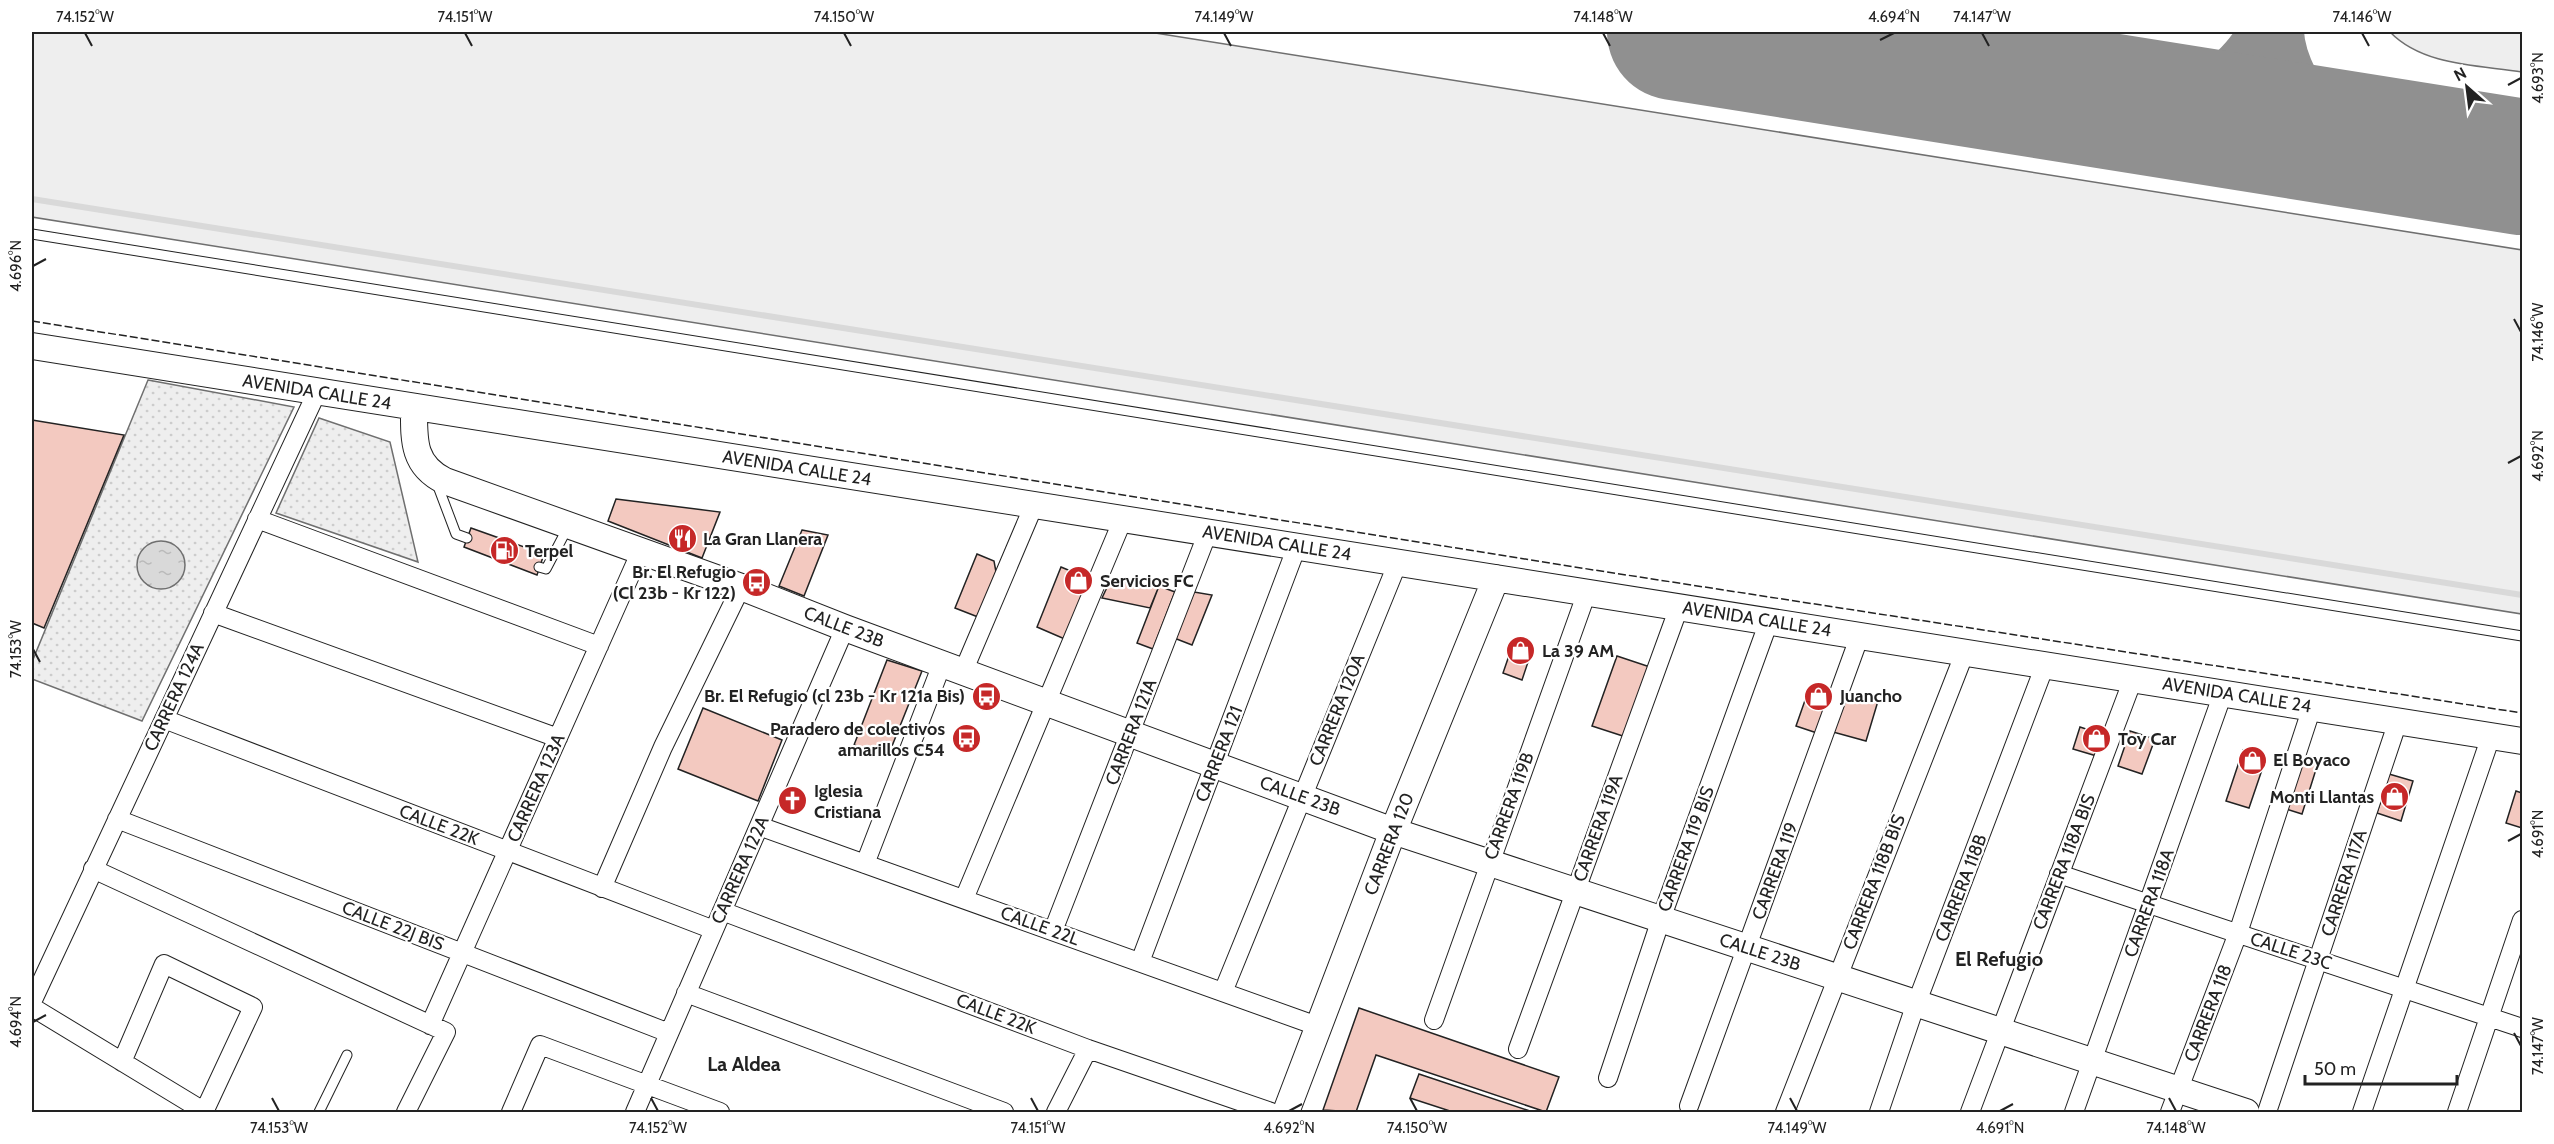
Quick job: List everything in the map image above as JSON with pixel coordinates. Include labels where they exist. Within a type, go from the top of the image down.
[{"type":"street","name":"AVENIDA CALLE 24","points":[[32,346],[2523,741]]},
{"type":"street","name":"CARRERA 124A","points":[[32,1002],[317,392]]},
{"type":"street","points":[[414,407],[414,430],[420,459],[425,468],[435,476]]},
{"type":"street","name":"CALLE 23B","points":[[435,476],[741,587],[844,628],[1393,831],[2092,1062],[2175,1101],[2246,1113]]},
{"type":"street","points":[[865,864],[952,668],[1034,505]]},
{"type":"street","points":[[257,519],[599,646]]},
{"type":"street","points":[[964,899],[1123,519]]},
{"type":"street","name":"CARRERA 121A","points":[[1053,931],[1208,532]]},
{"type":"street","name":"CARRERA 121","points":[[1140,962],[1297,546]]},
{"type":"street","name":"CARRERA 123A","points":[[406,1113],[438,1029],[462,952],[641,551]]},
{"type":"street","name":"CARRERA 120A","points":[[1223,992],[1398,562]]},
{"type":"street","name":"CARRERA 120","points":[[1286,1113],[1393,831],[1496,578]]},
{"type":"street","points":[[602,888],[663,747],[741,587]]},
{"type":"street","name":"CARRERA 119B","points":[[1434,1020],[1587,592]]},
{"type":"street","name":"CARRERA 119A","points":[[1518,1049],[1679,607]]},
{"type":"street","points":[[213,614],[558,738]]},
{"type":"street","name":"CARRERA 119 BIS","points":[[1608,1078],[1661,919],[1769,621]]},
{"type":"street","name":"CARRERA 122A","points":[[635,1113],[844,628]]},
{"type":"street","name":"CARRERA 119","points":[[1689,1106],[1860,635]]},
{"type":"street","name":"CARRERA 118B BIS","points":[[1785,1113],[1965,652]]},
{"type":"street","name":"CARRERA 118B","points":[[1879,1113],[1917,1004],[2045,665]]},
{"type":"street","name":"CARRERA 118A BIS","points":[[1971,1113],[2133,679]]},
{"type":"street","name":"CARRERA 118A","points":[[2074,1113],[2223,693]]},
{"type":"street","name":"CARRERA 118","points":[[2175,1101],[2238,933],[2312,707]]},
{"type":"street","name":"CALLE 22K","points":[[164,719],[714,930]]},
{"type":"street","name":"CARRERA 117A","points":[[2267,1113],[2398,721]]},
{"type":"street","points":[[2362,1113],[2491,736]]},
{"type":"street","name":"CALLE 22J BIS","points":[[117,819],[669,1033]]},
{"type":"street","name":"CALLE 22L","points":[[759,826],[1320,1027]]},
{"type":"street","points":[[93,869],[438,1029]]},
{"type":"street","name":"CALLE 23C","points":[[2059,874],[2523,1028]]},
{"type":"street","name":"CALLE 22K","points":[[722,911],[1088,1049],[1271,1113]]},
{"type":"street","points":[[2457,1113],[2523,920]]},
{"type":"street","points":[[32,1007],[122,1062],[205,1112],[253,1007],[164,964],[122,1062]]},
{"type":"street","points":[[687,993],[1004,1113]]},
{"type":"street","points":[[511,1113],[540,1045],[720,1113]]},
{"type":"street","points":[[1056,1113],[1088,1049]]},
{"type":"lane","points":[[32,234],[2523,636]]},
{"type":"lane","points":[[435,476],[456,534],[467,538]]},
{"type":"lane","points":[[539,567],[546,569],[569,525]]},
{"type":"lane","points":[[319,1113],[347,1055]]},
{"type":"shaded area","points":[[32,32],[1149,32],[2522,250],[2522,614],[32,217]]},
{"type":"shaded area","points":[[2390,32],[2522,32],[2522,72],[2435,58],[2418,52]]},
{"type":"shaded area","points":[[148,380],[294,407],[142,721],[32,679],[32,662]]},
{"type":"shaded area","points":[[319,418],[390,442],[418,562],[276,513]]},
{"type":"water","points":[[161,541],[178,548],[185,565],[178,582],[161,589],[144,582],[137,565],[144,548]]},
{"type":"building","points":[[32,420],[124,435],[44,628],[32,623]]},
{"type":"building","name":"La Gran Llanera","points":[[616,499],[720,512],[702,558],[608,521]]},
{"type":"building","name":"Terpel","points":[[471,528],[544,554],[537,575],[464,547]]},
{"type":"building","points":[[802,530],[828,535],[804,596],[779,586]]},
{"type":"building","points":[[977,554],[994,561],[996,572],[978,617],[955,608]]},
{"type":"building","points":[[1061,567],[1092,580],[1067,640],[1037,627]]},
{"type":"building","points":[[1110,581],[1159,586],[1150,608],[1102,598]]},
{"type":"building","points":[[1159,586],[1175,592],[1153,649],[1137,643]]},
{"type":"building","points":[[1188,591],[1212,595],[1192,645],[1169,636]]},
{"type":"building","points":[[1513,644],[1532,650],[1522,680],[1503,673]]},
{"type":"building","points":[[1617,656],[1653,668],[1629,738],[1592,726]]},
{"type":"building","points":[[887,660],[922,671],[888,756],[854,745]]},
{"type":"building","points":[[1809,689],[1835,691],[1820,734],[1796,726]]},
{"type":"building","points":[[1845,691],[1878,701],[1866,741],[1833,732]]},
{"type":"building","points":[[703,708],[782,740],[758,801],[678,769]]},
{"type":"building","points":[[2080,727],[2107,736],[2100,757],[2073,749]]},
{"type":"building","points":[[2130,731],[2155,739],[2142,774],[2118,766]]},
{"type":"building","points":[[2243,750],[2266,758],[2249,808],[2226,801]]},
{"type":"building","points":[[2302,758],[2318,763],[2302,814],[2286,809]]},
{"type":"building","name":"Monti Llantas","points":[[2389,774],[2413,781],[2401,821],[2377,813]]},
{"type":"building","points":[[2516,791],[2522,793],[2522,828],[2506,823]]},
{"type":"building","points":[[1359,1008],[1559,1077],[1546,1112],[1376,1055],[1356,1112],[1323,1110]]},
{"type":"building","points":[[1419,1074],[1533,1112],[1453,1112],[1410,1098]]},
{"type":"waterway","points":[[32,199],[2522,595]]},
{"type":"taxiway","points":[[2146,107],[2184,104],[2207,93],[2242,65],[2259,43],[2264,32]]},
{"type":"taxiway","points":[[2277,32],[2286,68],[2298,94],[2306,105],[2324,122],[2371,142]]},
{"type":"runway","points":[[1675,32],[2522,167]]},
{"type":"fence","points":[[32,321],[1594,570],[2522,713]]},
{"type":"place","name":"La Gran Llanera","points":[[682,539]]},
{"type":"place","name":"Terpel","points":[[504,551]]},
{"type":"place","name":"Servicios FC","points":[[1079,581]]},
{"type":"place","name":"Br. El Refugio (Cl 23b - Kr 122)","points":[[757,582]]},
{"type":"place","name":"La 39 AM","points":[[1521,651]]},
{"type":"place","name":"Br. El Refugio (cl 23b - Kr 121a Bis)","points":[[986,696]]},
{"type":"place","name":"Juancho","points":[[1819,696]]},
{"type":"place","name":"Paradero de colectivos amarillos C54","points":[[966,739]]},
{"type":"place","name":"Toy Car","points":[[2097,739]]},
{"type":"place","name":"El Boyaco","points":[[2252,760]]},
{"type":"place","name":"Monti Llantas","points":[[2395,797]]},
{"type":"place","name":"Iglesia Cristiana","points":[[793,801]]},
{"type":"district","name":"El Refugio","points":[[1999,959]]},
{"type":"district","name":"La Aldea","points":[[744,1064]]}]
